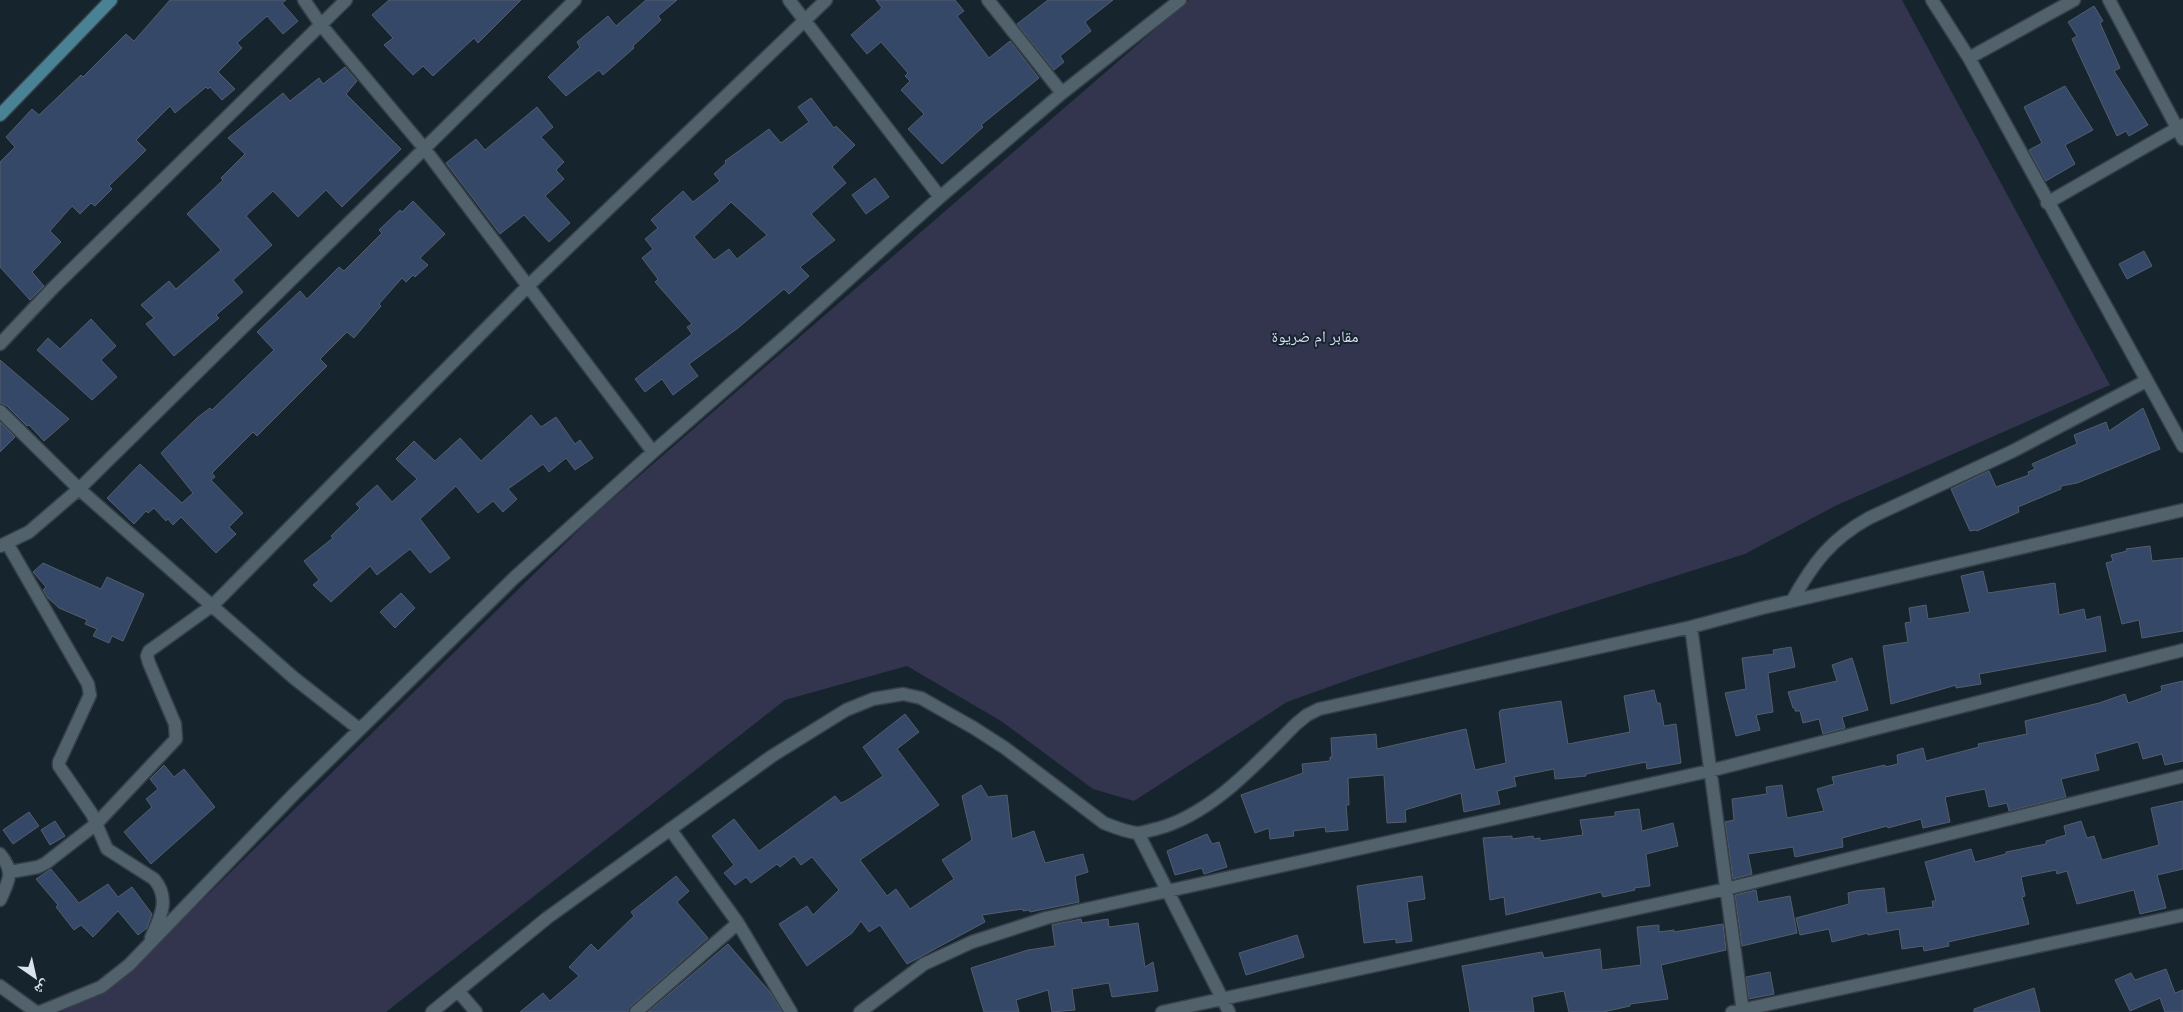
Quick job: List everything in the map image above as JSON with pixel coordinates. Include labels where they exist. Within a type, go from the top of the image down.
[{"type":"street","points":[[0,115],[111,0]]},
{"type":"street","points":[[304,0],[321,25],[424,148],[653,452]]},
{"type":"street","points":[[0,344],[60,281],[346,0]]},
{"type":"street","points":[[147,947],[164,910],[159,884],[154,878],[107,849],[96,824],[61,770],[59,762],[90,695],[88,684],[3,545],[30,532],[80,489],[575,0]]},
{"type":"street","points":[[789,0],[940,197]]},
{"type":"street","points":[[10,872],[38,867],[46,863],[96,824],[176,739],[175,724],[149,663],[147,656],[149,651],[213,605],[528,286],[826,0]]},
{"type":"street","points":[[988,0],[1062,93]]},
{"type":"street","points":[[0,986],[38,1012],[101,987],[129,965],[295,793],[514,578],[940,197],[1062,93],[1180,0]]},
{"type":"street","points":[[1932,0],[1969,58],[2047,203],[2183,446]]},
{"type":"street","points":[[1969,58],[2074,0]]},
{"type":"street","points":[[2047,203],[2181,131],[2109,0]]},
{"type":"street","points":[[1792,601],[1809,570],[1848,530],[1869,518],[2013,451],[2146,382]]},
{"type":"street","points":[[0,411],[80,489],[294,678],[360,729]]},
{"type":"street","points":[[432,1012],[547,918],[772,756],[846,710],[873,699],[903,694],[921,698],[1005,748],[1104,823],[1138,833],[1184,820],[1202,810],[1296,724],[1307,715],[1319,709],[1691,627],[1792,601],[2183,510]]},
{"type":"street","points":[[1691,627],[1726,889],[1739,1011],[2182,917]]},
{"type":"street","points":[[860,1012],[924,964],[972,942],[1046,918],[1709,771],[2183,650]]},
{"type":"street","points":[[1162,1012],[1726,889],[2183,776]]},
{"type":"street","points":[[670,829],[738,923],[791,1012]]},
{"type":"street","points":[[1138,833],[1229,1012]]},
{"type":"street","points":[[0,854],[10,872],[0,900]]},
{"type":"street","points":[[636,1012],[738,923]]},
{"type":"street","points":[[458,991],[476,1012]]},
{"type":"green space","name":"مقابر ام ضريوة","points":[[1189,0],[1902,0],[2110,385],[1835,506],[1745,554],[1362,675],[1287,702],[1134,801],[1093,789],[1001,721],[907,666],[785,700],[386,1012],[61,1012],[131,970],[594,515]]},
{"type":"building","points":[[170,0],[286,0],[282,3],[298,21],[283,34],[267,16],[237,43],[242,48],[218,72],[235,89],[222,100],[210,87],[208,89],[206,87],[175,113],[170,106],[136,140],[146,150],[109,186],[112,189],[95,206],[91,203],[80,214],[72,206],[50,231],[61,242],[32,272],[44,286],[30,300],[0,267],[0,162],[15,147],[6,137],[32,109],[39,115],[81,75],[83,77],[126,34],[134,41]]},
{"type":"building","points":[[389,0],[521,0],[478,43],[474,38],[433,76],[423,66],[413,75],[384,45],[393,38],[372,15]]},
{"type":"building","points":[[646,0],[677,0],[658,16],[661,20],[633,46],[634,48],[603,75],[599,70],[566,96],[548,77],[580,47],[577,42],[608,16],[616,26]]},
{"type":"building","points":[[876,0],[955,0],[964,11],[957,16],[989,58],[1010,41],[1039,78],[981,125],[983,127],[942,164],[908,129],[924,114],[901,90],[910,81],[905,76],[908,73],[881,42],[867,54],[851,35],[882,8]]},
{"type":"building","points":[[1048,0],[1113,0],[1085,22],[1091,31],[1060,56],[1064,62],[1054,70],[1017,24]]},
{"type":"building","points":[[2094,6],[2103,21],[2100,23],[2120,68],[2114,71],[2148,125],[2129,136],[2126,131],[2117,136],[2072,39],[2077,36],[2068,22]]},
{"type":"building","points":[[345,67],[357,81],[346,94],[401,149],[342,207],[326,190],[298,217],[273,191],[246,216],[272,245],[233,280],[243,292],[216,315],[219,318],[174,356],[146,324],[154,318],[141,305],[169,281],[176,289],[221,250],[187,214],[223,180],[221,178],[245,154],[228,138],[283,93],[290,101],[319,78],[323,84]]},
{"type":"building","points":[[2065,86],[2093,130],[2065,145],[2075,164],[2046,181],[2029,150],[2042,143],[2024,107]]},
{"type":"building","points":[[811,98],[834,128],[836,126],[855,145],[832,167],[846,183],[811,214],[835,240],[800,267],[809,276],[789,294],[784,289],[738,328],[689,364],[698,376],[673,395],[662,379],[645,392],[635,379],[692,334],[687,327],[692,324],[655,282],[658,279],[642,258],[653,249],[645,239],[658,228],[651,220],[683,191],[693,202],[720,181],[714,174],[726,163],[725,161],[769,129],[781,143],[809,122],[798,107]],"holes":[[[731,202],[767,235],[737,259],[729,249],[714,260],[694,237]]]},
{"type":"building","points":[[537,107],[553,127],[541,137],[564,162],[556,170],[564,179],[545,196],[570,223],[549,242],[524,215],[500,234],[446,163],[476,139],[485,150]]},
{"type":"building","points":[[875,178],[889,197],[866,214],[852,195]]},
{"type":"building","points":[[413,201],[445,234],[420,258],[428,265],[415,277],[413,275],[406,282],[402,278],[379,304],[381,306],[354,338],[347,332],[320,359],[327,366],[257,436],[253,432],[212,473],[215,477],[211,480],[243,513],[229,527],[236,534],[216,553],[181,517],[173,525],[168,519],[166,521],[154,508],[148,513],[146,511],[134,524],[107,498],[140,464],[182,503],[193,493],[161,453],[197,418],[210,408],[212,410],[274,350],[257,332],[300,291],[307,299],[339,267],[344,271],[382,233],[379,230],[400,210],[402,212]]},
{"type":"building","points":[[2144,251],[2152,266],[2127,279],[2119,264]]},
{"type":"building","points":[[91,319],[116,346],[101,360],[117,377],[92,400],[37,350],[48,338],[60,349]]},
{"type":"building","points":[[0,360],[69,419],[44,441],[6,405],[0,403]]},
{"type":"building","points":[[2143,408],[2160,449],[2077,483],[2061,486],[2061,489],[2018,507],[2019,512],[1977,531],[1970,531],[1951,489],[1989,471],[1996,487],[2029,475],[2028,472],[2035,469],[2032,464],[2077,444],[2074,435],[2106,422],[2109,431]]},
{"type":"building","points":[[531,415],[541,427],[556,417],[575,444],[580,440],[593,458],[575,470],[566,458],[549,472],[543,464],[508,489],[517,499],[503,512],[493,501],[478,513],[456,486],[420,519],[450,558],[430,573],[410,549],[377,575],[370,566],[331,602],[313,585],[319,580],[304,561],[333,538],[331,536],[360,508],[356,504],[377,485],[392,502],[417,479],[396,459],[414,441],[435,461],[460,438],[481,461]]},
{"type":"building","points":[[0,422],[15,437],[0,452]]},
{"type":"building","points":[[2150,546],[2152,561],[2183,558],[2183,631],[2142,638],[2139,620],[2122,624],[2106,563],[2113,561],[2111,555],[2127,551],[2126,549]]},
{"type":"building","points":[[43,563],[101,589],[107,577],[144,594],[123,641],[112,636],[109,643],[93,636],[97,629],[85,624],[87,620],[59,608],[48,598],[43,590],[46,587],[33,572]]},
{"type":"building","points":[[1983,571],[1988,593],[2055,583],[2059,615],[2084,609],[2086,620],[2100,616],[2106,651],[1979,674],[1981,684],[1956,688],[1956,685],[1891,704],[1883,646],[1908,642],[1905,623],[1911,622],[1909,608],[1926,605],[1928,619],[1970,612],[1961,576]]},
{"type":"building","points":[[401,593],[415,608],[395,628],[380,612]]},
{"type":"building","points":[[1791,647],[1795,667],[1768,673],[1773,712],[1756,715],[1760,730],[1736,736],[1725,693],[1746,689],[1742,658],[1774,654],[1773,650]]},
{"type":"building","points":[[1852,658],[1868,710],[1842,717],[1845,728],[1823,734],[1819,719],[1803,723],[1800,711],[1795,711],[1795,708],[1793,708],[1788,692],[1837,681],[1832,665]]},
{"type":"building","points":[[2183,681],[2183,761],[2165,765],[2162,754],[2143,759],[2138,742],[2095,754],[2099,770],[2061,779],[2066,797],[2009,811],[2007,803],[1989,807],[1985,789],[1945,797],[1950,822],[1923,828],[1921,819],[1888,828],[1887,826],[1842,838],[1843,847],[1795,857],[1793,847],[1748,854],[1752,874],[1733,879],[1725,822],[1734,820],[1732,799],[1767,794],[1766,787],[1782,785],[1787,818],[1824,811],[1817,789],[1834,784],[1832,777],[1885,765],[1885,767],[1898,764],[1897,755],[1923,748],[1926,761],[1979,747],[1978,744],[2027,734],[2025,721],[2099,703],[2125,694],[2128,703],[2162,691],[2161,686]]},
{"type":"building","points":[[1654,690],[1657,703],[1660,703],[1664,726],[1676,724],[1681,763],[1647,769],[1646,762],[1586,774],[1586,776],[1555,779],[1554,769],[1514,777],[1516,786],[1497,791],[1500,804],[1464,812],[1461,793],[1405,810],[1406,822],[1387,823],[1384,775],[1348,778],[1349,805],[1346,805],[1348,830],[1326,832],[1325,827],[1293,831],[1294,836],[1270,839],[1269,828],[1255,833],[1241,795],[1303,773],[1302,764],[1330,761],[1330,757],[1332,757],[1331,738],[1376,734],[1377,749],[1466,729],[1475,770],[1506,763],[1499,712],[1501,710],[1561,701],[1568,744],[1630,732],[1624,696]]},
{"type":"building","points":[[905,714],[919,732],[897,749],[939,805],[860,860],[887,896],[896,889],[910,909],[954,879],[942,860],[972,840],[962,796],[981,785],[988,797],[1007,795],[1012,839],[1034,831],[1045,863],[1083,854],[1088,872],[1075,876],[1079,902],[1030,912],[1029,910],[1023,911],[1023,909],[982,915],[985,922],[907,964],[880,925],[869,932],[861,921],[852,933],[807,966],[779,924],[807,906],[813,915],[839,890],[812,857],[801,865],[794,856],[780,867],[777,864],[751,883],[746,877],[735,885],[724,873],[734,865],[712,836],[734,819],[759,851],[835,796],[841,803],[849,799],[883,776],[863,747]]},
{"type":"building","points":[[164,765],[174,777],[184,769],[215,807],[151,864],[124,832],[152,807],[146,799],[158,789],[150,779]]},
{"type":"building","points":[[2183,801],[2183,869],[2157,875],[2166,908],[2140,914],[2134,890],[2077,904],[2067,871],[2057,874],[2056,870],[2021,877],[2025,896],[2022,897],[2029,924],[1948,942],[1949,946],[1924,951],[1923,946],[1902,949],[1899,929],[1868,935],[1868,933],[1832,942],[1829,929],[1800,935],[1796,918],[1849,904],[1848,893],[1856,891],[1884,888],[1887,913],[1933,907],[1932,901],[1936,901],[1925,862],[1971,849],[1975,862],[2006,854],[2006,852],[2046,844],[2046,841],[2066,835],[2064,826],[2081,821],[2087,838],[2094,836],[2102,860],[2159,845],[2151,808]]},
{"type":"building","points":[[1639,809],[1642,831],[1673,823],[1678,846],[1646,854],[1650,886],[1634,888],[1635,890],[1603,897],[1601,892],[1506,915],[1504,897],[1490,900],[1483,838],[1512,836],[1512,839],[1533,836],[1534,839],[1540,838],[1540,841],[1583,835],[1580,820],[1615,816],[1615,812]]},
{"type":"building","points":[[29,812],[39,826],[13,844],[3,830]]},
{"type":"building","points":[[55,821],[65,836],[50,845],[41,830]]},
{"type":"building","points":[[1207,834],[1212,844],[1219,842],[1227,867],[1204,874],[1202,868],[1175,875],[1167,851]]},
{"type":"building","points":[[51,869],[79,903],[108,884],[118,897],[132,887],[152,914],[147,928],[138,935],[118,911],[93,937],[81,925],[74,930],[56,907],[58,905],[36,879]]},
{"type":"building","points":[[676,876],[689,891],[677,902],[708,938],[631,1006],[628,1012],[520,1012],[543,993],[550,1001],[579,976],[569,967],[591,944],[598,951],[634,916],[631,912]]},
{"type":"building","points":[[1422,876],[1425,899],[1407,902],[1412,941],[1396,943],[1396,939],[1364,943],[1357,886]]},
{"type":"building","points":[[1756,890],[1758,902],[1790,896],[1797,933],[1742,946],[1735,895]]},
{"type":"building","points":[[1081,919],[1082,923],[1108,919],[1109,927],[1138,923],[1145,967],[1153,962],[1158,991],[1112,997],[1109,983],[1072,989],[1075,1010],[1052,1012],[1048,990],[1016,1000],[1019,1012],[984,1012],[971,968],[1028,950],[1055,946],[1052,925]]},
{"type":"building","points":[[1723,924],[1726,950],[1661,965],[1668,999],[1630,1004],[1630,1006],[1603,1012],[1569,1012],[1564,991],[1532,997],[1534,1012],[1470,1012],[1462,966],[1542,952],[1544,958],[1600,949],[1602,970],[1641,965],[1637,927],[1659,925],[1659,932],[1674,930],[1674,932]]},
{"type":"building","points":[[1297,935],[1304,957],[1246,975],[1239,953]]},
{"type":"building","points":[[728,944],[770,992],[782,1012],[648,1012]]},
{"type":"building","points":[[2166,969],[2175,993],[2183,990],[2183,1012],[2165,1012],[2160,998],[2130,1011],[2115,980],[2131,973],[2135,980]]},
{"type":"building","points":[[1770,972],[1774,994],[1749,999],[1746,977]]},
{"type":"building","points":[[2034,988],[2040,1012],[1974,1012],[1974,1009]]}]
